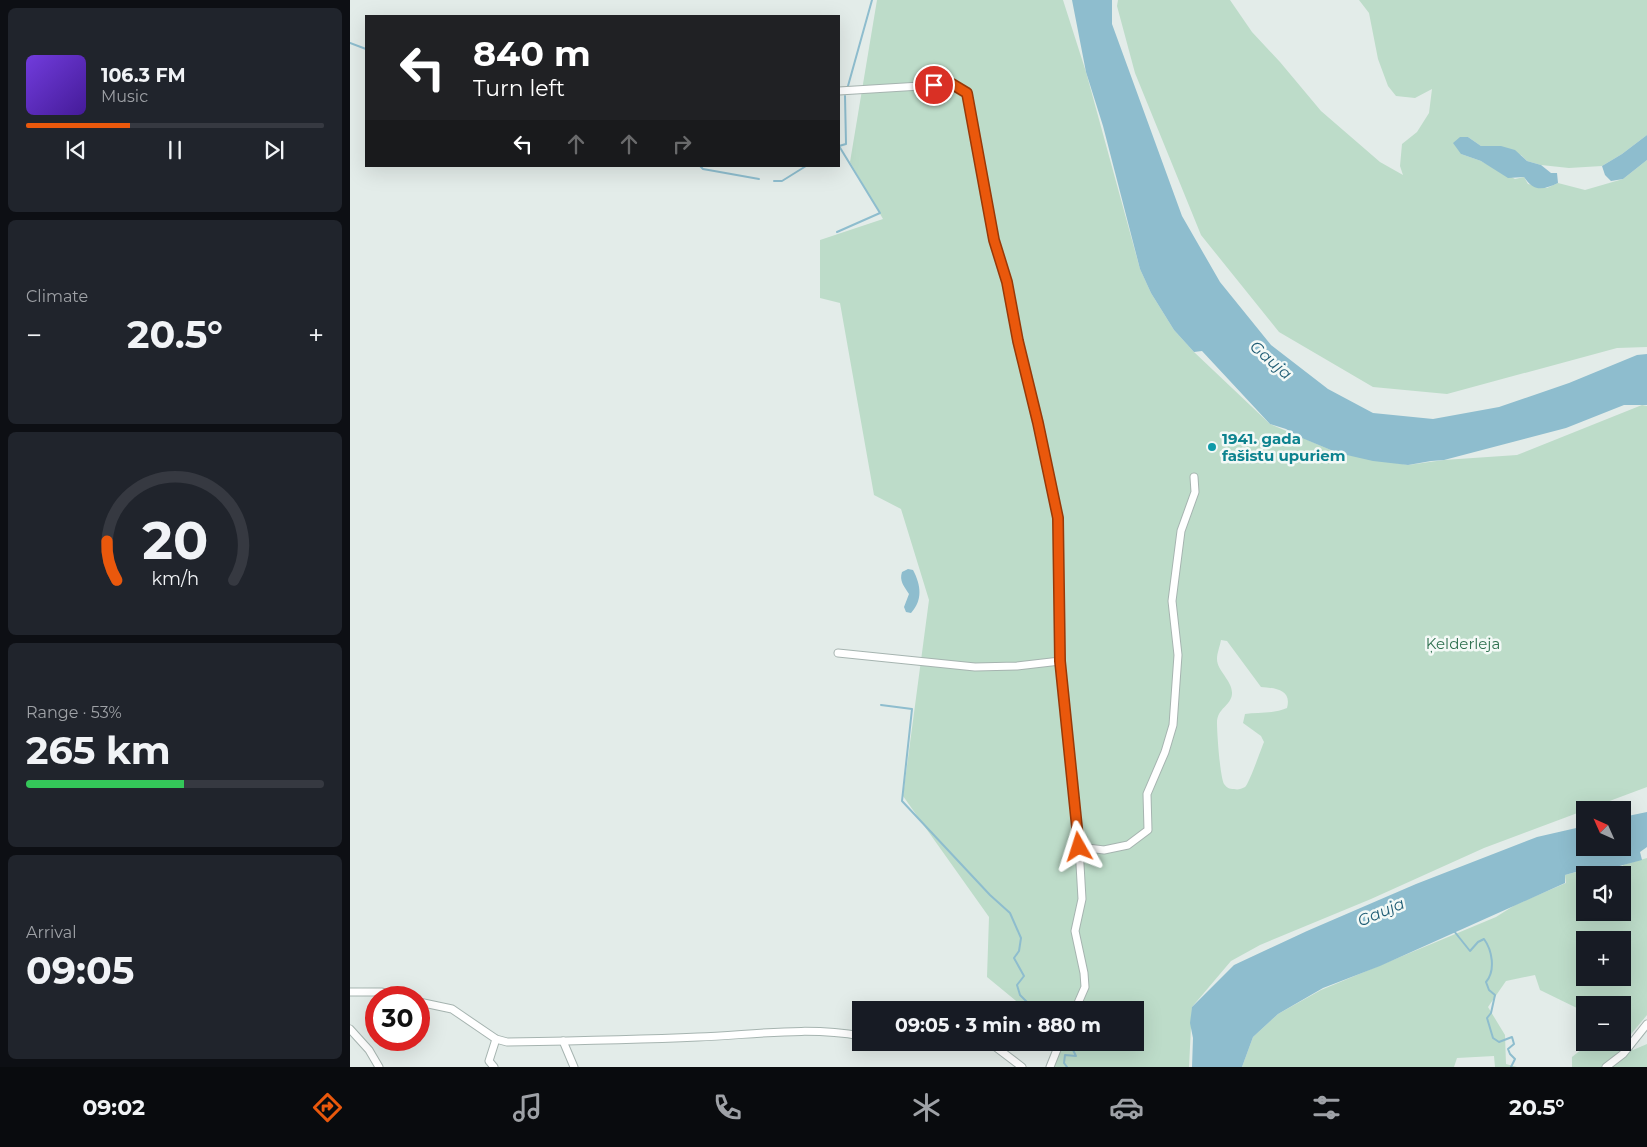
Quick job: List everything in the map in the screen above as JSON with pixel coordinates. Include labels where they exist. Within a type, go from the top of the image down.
[{"type":"street","points":[[840,91],[952,84],[967,93],[994,240],[1007,282],[1018,341],[1058,518],[1060,661],[1079,847],[1082,899],[1075,931],[1085,987],[1079,1001]]},
{"type":"street","points":[[1079,847],[1104,850],[1128,845],[1148,830],[1146,794],[1165,752],[1173,725],[1178,655],[1172,601],[1181,531],[1195,492],[1194,477]]},
{"type":"street","points":[[838,653],[975,667],[1017,666],[1060,661]]},
{"type":"street","points":[[350,992],[365,992]]},
{"type":"street","points":[[430,1004],[452,1009],[496,1039],[507,1042],[698,1037],[780,1032],[822,1032],[852,1035]]},
{"type":"street","points":[[1606,1067],[1623,1054],[1647,1024]]},
{"type":"street","points":[[350,1029],[369,1050],[379,1067]]},
{"type":"street","points":[[494,1067],[489,1061],[496,1039]]},
{"type":"street","points":[[563,1041],[574,1067]]},
{"type":"street","points":[[1001,1051],[1022,1067]]},
{"type":"street","points":[[1050,1067],[1056,1051]]},
{"type":"green space","name":"Ķelderleja","points":[[877,0],[1063,0],[1086,72],[1140,269],[1151,293],[1174,330],[1194,352],[1270,424],[1338,453],[1408,465],[1444,460],[1517,455],[1642,405],[1647,406],[1647,787],[1610,801],[1576,801],[1576,814],[1484,848],[1371,899],[1260,945],[1231,961],[1192,1007],[1189,1067],[1052,1067],[1055,1051],[1144,1051],[1144,1001],[1016,1001],[987,977],[989,917],[903,796],[929,600],[901,509],[874,495],[840,303],[820,298],[820,240],[883,219],[850,162]],"holes":[[[1221,640],[1227,641],[1261,687],[1282,691],[1287,697],[1287,708],[1271,712],[1245,714],[1243,723],[1261,736],[1264,742],[1245,787],[1238,789],[1229,788],[1224,784],[1221,773],[1218,745],[1217,723],[1219,714],[1232,694],[1232,689],[1219,668],[1217,659]]]},
{"type":"green space","points":[[1118,0],[1230,0],[1252,32],[1321,111],[1380,162],[1403,175],[1400,166],[1402,144],[1417,132],[1429,113],[1432,89],[1415,98],[1396,96],[1388,86],[1378,59],[1369,13],[1359,0],[1647,0],[1647,135],[1602,166],[1569,168],[1541,165],[1527,161],[1521,155],[1488,146],[1481,146],[1468,137],[1461,154],[1481,161],[1515,179],[1524,177],[1528,184],[1547,188],[1558,183],[1585,190],[1623,179],[1647,160],[1647,347],[1617,348],[1447,394],[1373,387],[1279,332],[1201,235],[1135,73],[1117,6]]},
{"type":"green space","points":[[1647,858],[1647,1015],[1631,1034],[1631,996],[1576,996],[1576,1008],[1540,990],[1535,975],[1506,981],[1488,1007],[1505,1035],[1506,1064],[1517,1067],[1495,1067],[1494,1056],[1457,1058],[1454,1067],[1242,1067],[1253,1037],[1278,1014],[1321,990],[1496,917],[1515,905],[1566,883],[1565,875],[1576,872],[1576,921],[1631,921],[1631,866],[1623,866]]},
{"type":"green space","points":[[1647,1044],[1647,1067],[1572,1067],[1572,1057],[1580,1051],[1631,1051],[1631,1048],[1633,1050]]},
{"type":"water","name":"Gauja","points":[[1072,0],[1112,0],[1112,24],[1182,216],[1220,282],[1271,345],[1328,389],[1373,413],[1433,419],[1499,407],[1569,383],[1637,355],[1647,354],[1647,405],[1624,405],[1566,428],[1444,460],[1408,465],[1373,461],[1338,453],[1286,429],[1270,424],[1202,351],[1194,352],[1174,330],[1151,293],[1140,269],[1103,126],[1086,72]]},
{"type":"water","points":[[1647,135],[1647,160],[1623,179],[1611,181],[1605,175],[1602,166]]},
{"type":"water","points":[[1460,137],[1468,137],[1481,146],[1501,146],[1515,150],[1527,161],[1541,165],[1551,173],[1557,173],[1558,183],[1539,188],[1531,185],[1524,177],[1508,178],[1481,161],[1461,154],[1453,143]]},
{"type":"water","points":[[908,569],[913,570],[920,592],[918,603],[911,613],[906,612],[904,607],[909,594],[901,578],[902,572]]},
{"type":"water","name":"Gauja","points":[[1647,812],[1647,847],[1640,852],[1642,860],[1620,866],[1576,866],[1576,872],[1565,875],[1565,883],[1380,966],[1323,988],[1278,1014],[1253,1037],[1242,1067],[1192,1067],[1193,1038],[1190,1023],[1192,1007],[1234,965],[1416,884],[1537,837],[1576,828],[1576,856],[1631,856],[1631,815]]},
{"type":"waterway","points":[[848,86],[872,0]]},
{"type":"waterway","points":[[350,43],[365,49]]},
{"type":"waterway","points":[[840,146],[846,144],[845,96]]},
{"type":"waterway","points":[[837,232],[880,213],[840,148]]},
{"type":"waterway","points":[[701,167],[703,169],[759,179]]},
{"type":"waterway","points":[[774,181],[782,181],[804,167]]},
{"type":"waterway","points":[[881,705],[912,709],[902,801],[990,895],[1010,913],[1021,938],[1019,951],[1014,958],[1024,976],[1017,985],[1020,995],[1026,1001]]},
{"type":"waterway","points":[[1454,931],[1470,951],[1478,942],[1484,939],[1489,949],[1492,966],[1486,982],[1489,990],[1495,995],[1491,1013],[1487,1018],[1493,1038],[1499,1042],[1512,1037],[1514,1044],[1508,1049],[1515,1059],[1511,1067]]},
{"type":"waterway","points":[[1067,1067],[1064,1063],[1065,1055],[1076,1056],[1074,1051]]},
{"type":"place","name":"1941. gada fašistu upuriem","points":[[1212,447]]},
{"type":"route","points":[[934,85],[952,84],[967,93],[994,240],[1007,282],[1018,341],[1058,518],[1060,661],[1079,847]]}]
